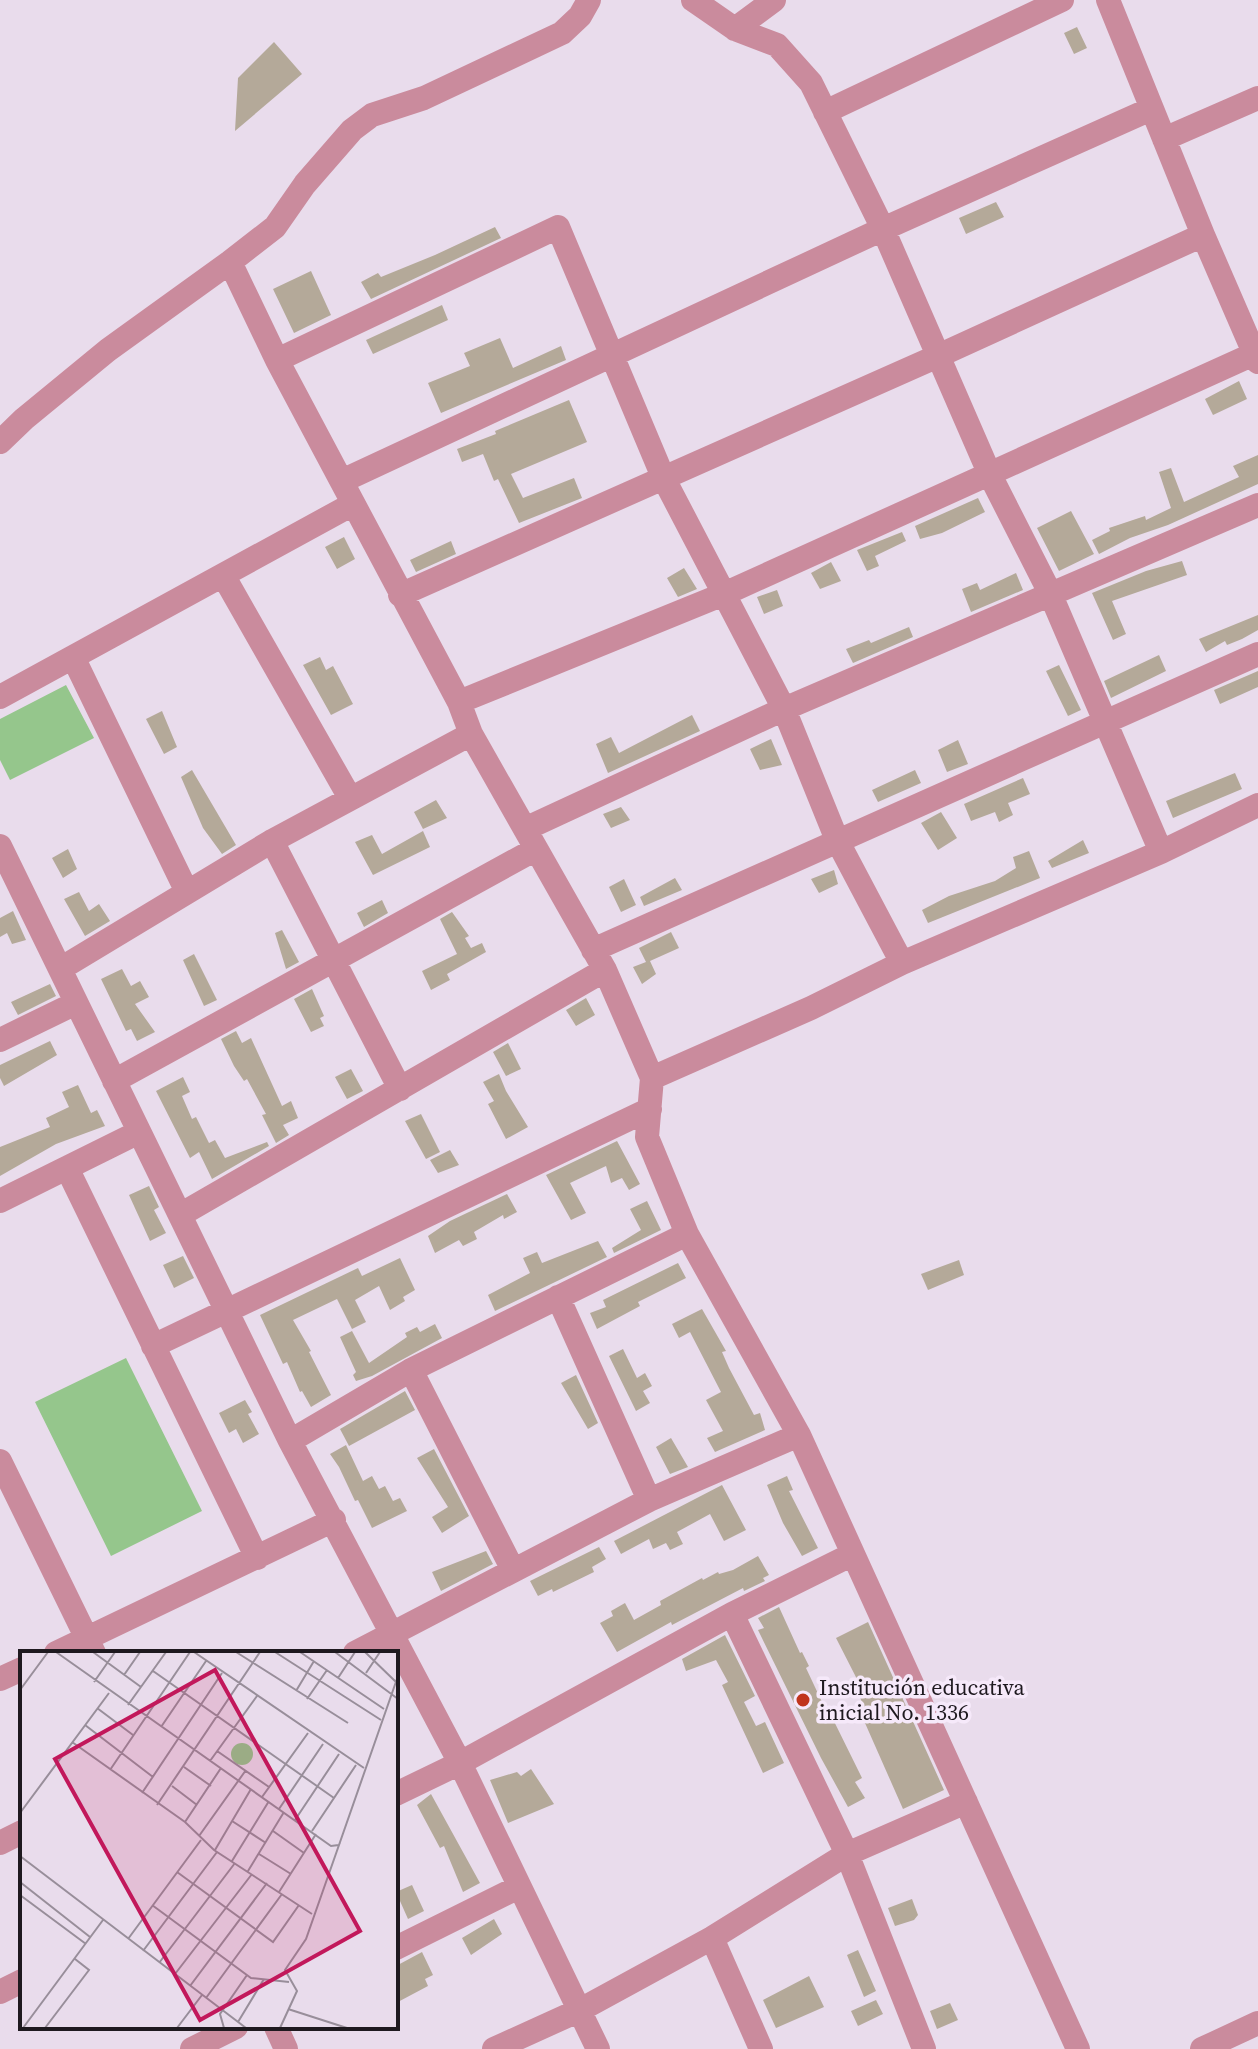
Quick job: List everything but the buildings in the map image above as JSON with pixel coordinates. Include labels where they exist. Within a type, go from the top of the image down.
[{"type":"street","points":[[0,442],[108,350],[275,227],[305,184],[352,130],[372,115],[424,98],[562,33],[580,16],[589,0]]},
{"type":"street","points":[[693,0],[735,29],[777,45],[811,83],[883,229],[990,475],[1050,593],[1161,852]]},
{"type":"street","points":[[735,29],[774,0]]},
{"type":"street","points":[[825,112],[1062,0]]},
{"type":"street","points":[[459,702],[724,594],[1256,358],[1108,0]]},
{"type":"street","points":[[1164,139],[1258,98]]},
{"type":"street","points":[[342,481],[883,229],[1151,109]]},
{"type":"street","points":[[277,360],[558,227],[663,477],[784,709],[837,840],[902,963]]},
{"type":"street","points":[[400,595],[1203,235]]},
{"type":"street","points":[[230,262],[277,360],[459,702],[471,734],[599,960],[652,1078],[647,1137],[687,1234],[799,1435],[1078,2049]]},
{"type":"street","points":[[0,697],[353,504]]},
{"type":"street","points":[[114,1081],[335,959],[531,839],[784,709],[1258,505]]},
{"type":"street","points":[[223,575],[350,798]]},
{"type":"street","points":[[180,1215],[400,1089],[599,960],[837,840],[1258,654]]},
{"type":"street","points":[[73,657],[187,892]]},
{"type":"street","points":[[60,969],[272,841],[471,734]]},
{"type":"street","points":[[652,1078],[811,1008],[902,963],[1161,852],[1258,805]]},
{"type":"street","points":[[272,841],[400,1089]]},
{"type":"street","points":[[0,846],[9,887],[60,969],[290,1441],[460,1763],[598,2049]]},
{"type":"street","points":[[0,1040],[76,1003]]},
{"type":"street","points":[[153,1346],[650,1109]]},
{"type":"street","points":[[0,1201],[139,1132]]},
{"type":"street","points":[[67,1168],[257,1558]]},
{"type":"street","points":[[290,1441],[411,1370],[687,1234]]},
{"type":"street","points":[[558,1297],[649,1500]]},
{"type":"street","points":[[411,1370],[513,1570]]},
{"type":"street","points":[[359,1651],[649,1500],[799,1435]]},
{"type":"street","points":[[0,1461],[91,1646]]},
{"type":"street","points":[[66,1651],[91,1646],[334,1520]]},
{"type":"street","points":[[398,1793],[460,1763],[732,1614],[853,1554]]},
{"type":"street","points":[[732,1614],[847,1854],[924,2049]]},
{"type":"street","points":[[0,1679],[20,1670]]},
{"type":"street","points":[[494,2049],[580,2010],[712,1938],[847,1854],[966,1802]]},
{"type":"street","points":[[0,1843],[20,1833]]},
{"type":"street","points":[[398,1947],[519,1887]]},
{"type":"street","points":[[712,1938],[761,2049]]},
{"type":"street","points":[[0,1992],[20,1982]]},
{"type":"street","points":[[1202,2049],[1258,2023]]},
{"type":"street","points":[[192,2049],[232,2029]]},
{"type":"street","points":[[277,2029],[286,2049]]},
{"type":"green space","points":[[66,685],[94,738],[10,780],[0,760],[0,719]]},
{"type":"green space","points":[[126,1358],[202,1511],[111,1556],[35,1402]]},
{"type":"place","name":"Institución educativa inicial No. 1336","points":[[803,1700]]}]
